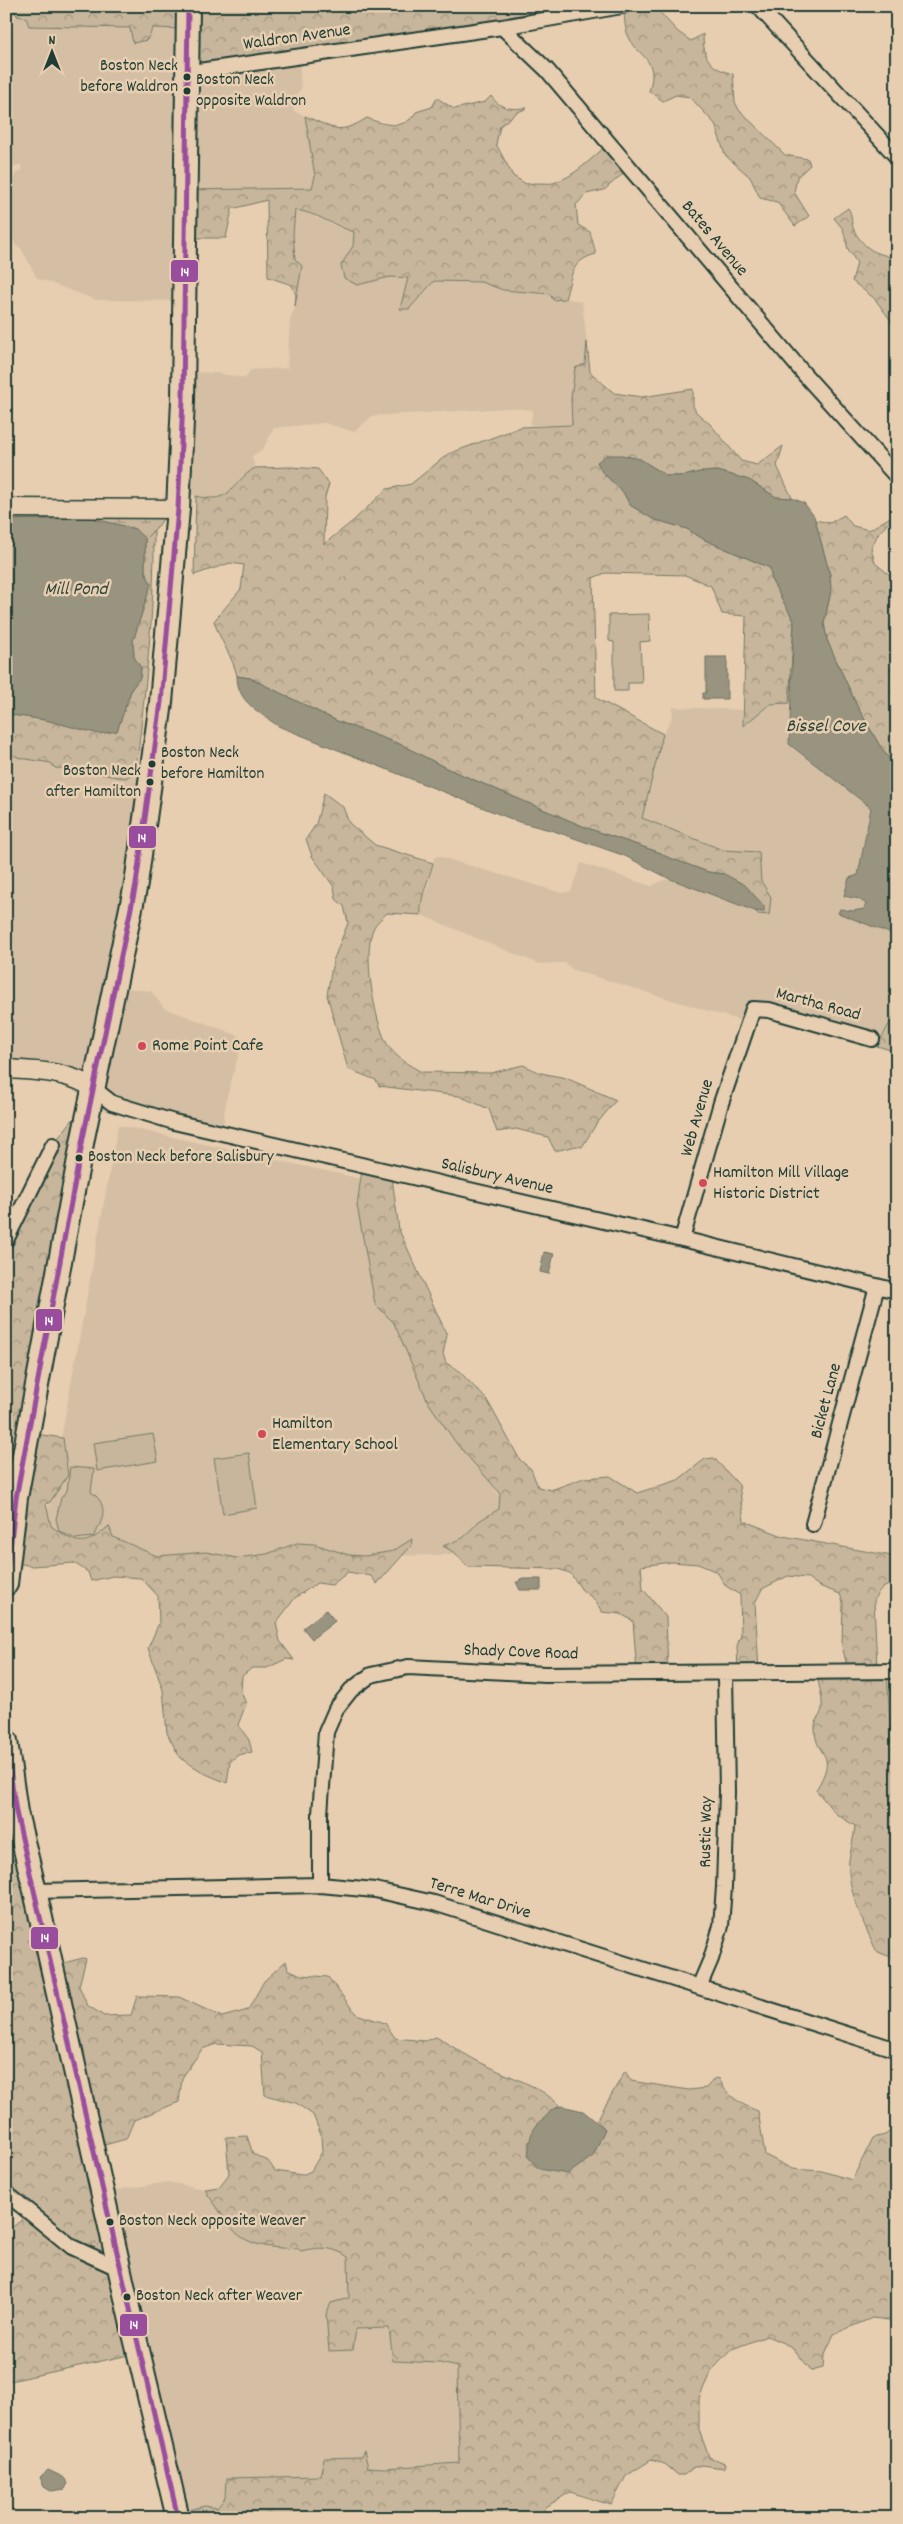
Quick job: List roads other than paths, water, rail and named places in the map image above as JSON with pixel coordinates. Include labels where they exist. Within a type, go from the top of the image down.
[{"type":"main road","points":[[6,1584],[16,1498],[93,1088],[136,884],[161,702],[178,509],[182,400],[185,73],[188,6]]},
{"type":"main road","points":[[6,1741],[16,1812],[178,2518]]},
{"type":"street","name":"Waldron Avenue","points":[[185,73],[502,27],[622,6]]},
{"type":"street","points":[[758,6],[897,157]]},
{"type":"street","name":"Bates Avenue","points":[[502,27],[547,70],[805,375],[897,477]]},
{"type":"street","points":[[6,508],[178,509]]},
{"type":"street","name":"Martha Road","points":[[753,1008],[769,1010],[872,1039]]},
{"type":"street","name":"Web Avenue","points":[[682,1239],[721,1104],[753,1008]]},
{"type":"street","points":[[6,1069],[58,1074],[93,1088]]},
{"type":"street","name":"Salisbury Avenue","points":[[93,1088],[112,1103],[174,1122],[682,1239],[897,1291]]},
{"type":"street","points":[[6,1240],[53,1145]]},
{"type":"street","name":"Bicket Lane","points":[[813,1524],[876,1286]]},
{"type":"street","name":"Shady Cove Road","points":[[320,1885],[320,1814],[326,1732],[336,1709],[351,1690],[371,1675],[408,1667],[545,1674],[897,1672]]},
{"type":"street","name":"Rustic Way","points":[[699,1987],[711,1959],[721,1926],[727,1792],[725,1674]]},
{"type":"street","name":"Terre Mar Drive","points":[[35,1891],[320,1885],[375,1890],[434,1903],[897,2050]]},
{"type":"street","points":[[6,2193],[72,2247],[120,2269]]},
{"type":"water","name":"Bissel Cove","points":[[607,455],[622,455],[640,459],[667,476],[683,476],[700,472],[718,471],[749,480],[776,497],[792,498],[804,503],[814,516],[830,575],[831,591],[824,623],[827,640],[857,706],[880,746],[897,769],[897,936],[838,913],[840,909],[852,911],[864,909],[866,904],[859,899],[844,896],[849,878],[858,875],[871,808],[789,744],[794,621],[772,581],[770,568],[705,540],[687,529],[653,519],[630,505],[623,492],[602,472],[597,462]]},
{"type":"water","name":"Mill Pond","points":[[91,518],[135,529],[145,539],[145,571],[151,584],[133,641],[134,657],[141,668],[140,678],[132,688],[117,731],[99,734],[45,720],[6,714],[6,520]]},
{"type":"water","points":[[706,657],[727,657],[727,699],[703,699],[703,693],[706,693]]},
{"type":"water","points":[[237,676],[250,678],[337,721],[402,745],[446,768],[587,828],[661,853],[708,872],[724,874],[745,885],[764,906],[764,912],[755,911],[668,878],[625,856],[554,831],[519,822],[278,726],[250,706],[245,700],[238,685]]},
{"type":"water","points":[[544,1252],[554,1254],[549,1274],[540,1272]]},
{"type":"water","points":[[520,1579],[541,1579],[541,1590],[520,1590],[516,1582],[519,1582]]},
{"type":"water","points":[[326,1610],[335,1621],[312,1639],[303,1628]]},
{"type":"water","points":[[562,2106],[583,2111],[605,2129],[593,2156],[568,2174],[539,2169],[528,2157],[530,2140],[534,2129],[551,2110]]},
{"type":"water","points":[[48,2470],[63,2477],[68,2483],[65,2489],[51,2491],[44,2487],[40,2477]]},
{"type":"place","name":"Boston Neck before Waldron","points":[[187,77]]},
{"type":"place","name":"Boston Neck opposite Waldron","points":[[187,91]]},
{"type":"place","name":"Boston Neck before Hamilton","points":[[152,764]]},
{"type":"place","name":"Boston Neck after Hamilton","points":[[150,782]]},
{"type":"place","name":"Rome Point Cafe","points":[[142,1046]]},
{"type":"place","name":"Boston Neck before Salisbury","points":[[79,1158]]},
{"type":"place","name":"Hamilton Mill Village Historic District","points":[[703,1183]]},
{"type":"place","name":"Hamilton Elementary School","points":[[262,1434]]},
{"type":"place","name":"Boston Neck opposite Weaver","points":[[110,2222]]},
{"type":"place","name":"Boston Neck after Weaver","points":[[127,2297]]}]
